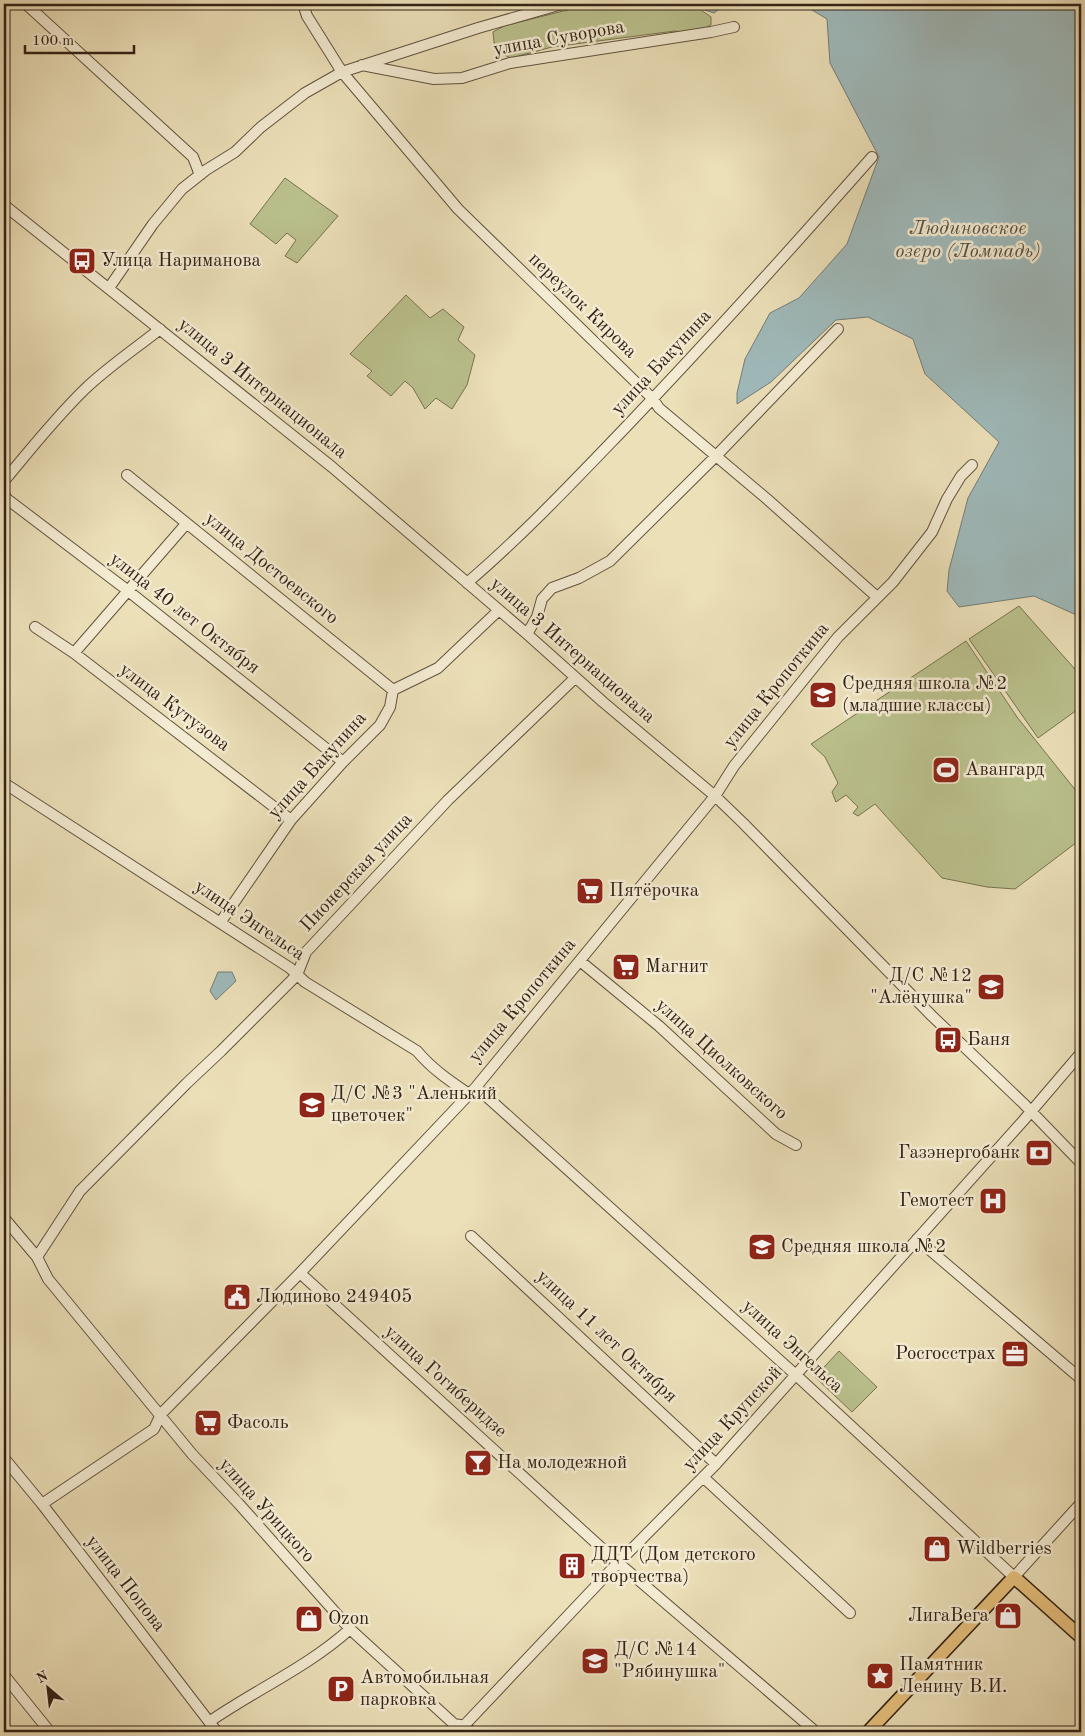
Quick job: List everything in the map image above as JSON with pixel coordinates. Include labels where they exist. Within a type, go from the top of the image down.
[{"type":"main road","name":"улица Энгельса","points":[[1014,1577],[1081,1637]]},
{"type":"main road","points":[[868,1732],[1014,1577]]},
{"type":"street","points":[[26,4],[193,157],[200,175]]},
{"type":"street","name":"переулок Кирова","points":[[303,4],[307,16],[342,72],[458,209],[653,399],[658,408],[767,499],[877,597]]},
{"type":"street","name":"улица Суворова","points":[[109,288],[167,206],[182,189],[206,170],[234,152],[261,127],[306,93],[342,72],[362,65],[478,28],[562,4]]},
{"type":"street","name":"улица Суворова","points":[[362,65],[434,79],[462,78],[510,63],[711,32],[734,26]]},
{"type":"street","name":"улица Бакунина","points":[[467,583],[508,548],[653,399],[793,247],[872,157]]},
{"type":"street","name":"улица 3 Интернационала","points":[[4,205],[332,467],[527,634],[575,678],[715,796],[952,1036],[1081,1163]]},
{"type":"street","points":[[4,481],[85,389],[160,329]]},
{"type":"street","points":[[527,634],[537,616],[542,599],[552,588],[579,578],[610,561],[716,456],[838,329]]},
{"type":"street","name":"улица Кропоткина","points":[[42,1504],[154,1429],[161,1414],[300,1273],[472,1090],[715,796],[734,766],[838,637],[893,582],[932,532],[952,491],[961,476],[972,465]]},
{"type":"street","name":"улица Достоевского","points":[[127,475],[393,690]]},
{"type":"street","name":"улица 40 лет Октября","points":[[4,494],[7,499],[127,590],[343,762]]},
{"type":"street","points":[[74,654],[127,590],[186,524]]},
{"type":"street","points":[[393,690],[438,668],[499,610]]},
{"type":"street","name":"улица Кутузова","points":[[35,627],[74,654],[291,820]]},
{"type":"street","name":"Пионерская улица","points":[[37,1257],[54,1228],[80,1191],[297,975],[306,952],[448,800],[575,678]]},
{"type":"street","name":"улица Бакунина","points":[[220,923],[291,820],[343,762],[380,725],[390,706],[393,690]]},
{"type":"street","name":"улица Энгельса","points":[[4,783],[290,968],[297,975],[417,1051],[446,1079],[472,1090],[797,1376],[1014,1577]]},
{"type":"street","name":"улица Циолковского","points":[[580,961],[659,1026],[776,1134],[796,1145]]},
{"type":"street","name":"улица Крупской","points":[[465,1730],[618,1563],[716,1464],[797,1376],[1081,1053]]},
{"type":"street","name":"улица Урицкого","points":[[4,1218],[37,1257],[48,1279],[161,1414],[205,1470],[350,1629],[454,1724],[465,1730]]},
{"type":"street","name":"улица 11 лет Октября","points":[[471,1236],[716,1464]]},
{"type":"street","points":[[917,1239],[1081,1380]]},
{"type":"street","name":"улица Гогиберидзе","points":[[300,1273],[618,1563],[816,1732]]},
{"type":"street","name":"улица Попова","points":[[4,1458],[42,1504],[217,1732]]},
{"type":"street","points":[[703,1477],[850,1613]]},
{"type":"street","points":[[1014,1577],[1081,1503]]},
{"type":"street","points":[[209,1722],[233,1705],[319,1654],[350,1629]]},
{"type":"street","points":[[4,1675],[50,1732]]},
{"type":"green space","points":[[591,4],[694,4],[711,17],[711,25],[693,34],[675,31],[552,47],[511,58],[495,51],[493,32],[504,26]]},
{"type":"green space","points":[[285,178],[338,216],[297,263],[285,256],[296,240],[287,233],[276,244],[250,224]]},
{"type":"green space","points":[[406,295],[430,318],[443,309],[464,327],[458,340],[475,355],[467,385],[452,409],[436,398],[425,409],[413,388],[405,381],[391,396],[367,376],[372,371],[350,354]]},
{"type":"green space","points":[[1019,606],[1081,676],[1081,707],[1038,738],[969,639]]},
{"type":"green space","name":"Авангард","points":[[966,641],[1017,717],[1081,797],[1081,839],[1015,889],[987,887],[942,878],[875,804],[858,816],[853,813],[858,807],[846,795],[836,802],[832,792],[838,783],[825,757],[811,744]]},
{"type":"green space","points":[[839,1351],[877,1387],[852,1412],[815,1377]]},
{"type":"water","points":[[700,4],[726,4],[714,13],[696,7]]},
{"type":"water","name":"Людиновское озеро (Ломпадь)","points":[[802,4],[1081,4],[1081,617],[1034,596],[959,607],[947,591],[949,570],[968,498],[999,442],[925,374],[913,339],[868,317],[836,320],[771,382],[737,404],[737,393],[745,359],[770,313],[799,298],[847,244],[879,157],[830,63],[827,19]]},
{"type":"water","points":[[218,972],[232,972],[236,981],[216,1000],[210,991]]},
{"type":"waterway","points":[[4,1725],[10,1732]]},
{"type":"place","name":"Улица Нариманова","points":[[82,261]]},
{"type":"place","name":"Средняя школа №2 (младшие классы)","points":[[823,695]]},
{"type":"place","name":"Авангард","points":[[946,770]]},
{"type":"place","name":"Пятёрочка","points":[[590,891]]},
{"type":"place","name":"Магнит","points":[[626,967]]},
{"type":"place","name":"Д/С №12 \"Алёнушка\"","points":[[991,987]]},
{"type":"place","name":"Баня","points":[[948,1040]]},
{"type":"place","name":"Д/С №3 \"Аленький цветочек\"","points":[[312,1105]]},
{"type":"place","name":"Газэнергобанк","points":[[1039,1153]]},
{"type":"place","name":"Гемотест","points":[[993,1201]]},
{"type":"place","name":"Средняя школа №2","points":[[762,1247]]},
{"type":"place","name":"Людиново 249405","points":[[237,1297]]},
{"type":"place","name":"Росгосстрах","points":[[1015,1354]]},
{"type":"place","name":"Фасоль","points":[[208,1423]]},
{"type":"place","name":"На молодежной","points":[[478,1463]]},
{"type":"place","name":"Wildberries","points":[[937,1549]]},
{"type":"place","name":"ДДТ (Дом детского творчества)","points":[[572,1566]]},
{"type":"place","name":"ЛигаВега","points":[[1008,1616]]},
{"type":"place","name":"Ozon","points":[[309,1619]]},
{"type":"place","name":"Д/С №14 \"Рябинушка\"","points":[[595,1661]]},
{"type":"place","name":"Памятник Ленину В.И.","points":[[880,1676]]},
{"type":"place","name":"Автомобильная парковка","points":[[341,1689]]}]
